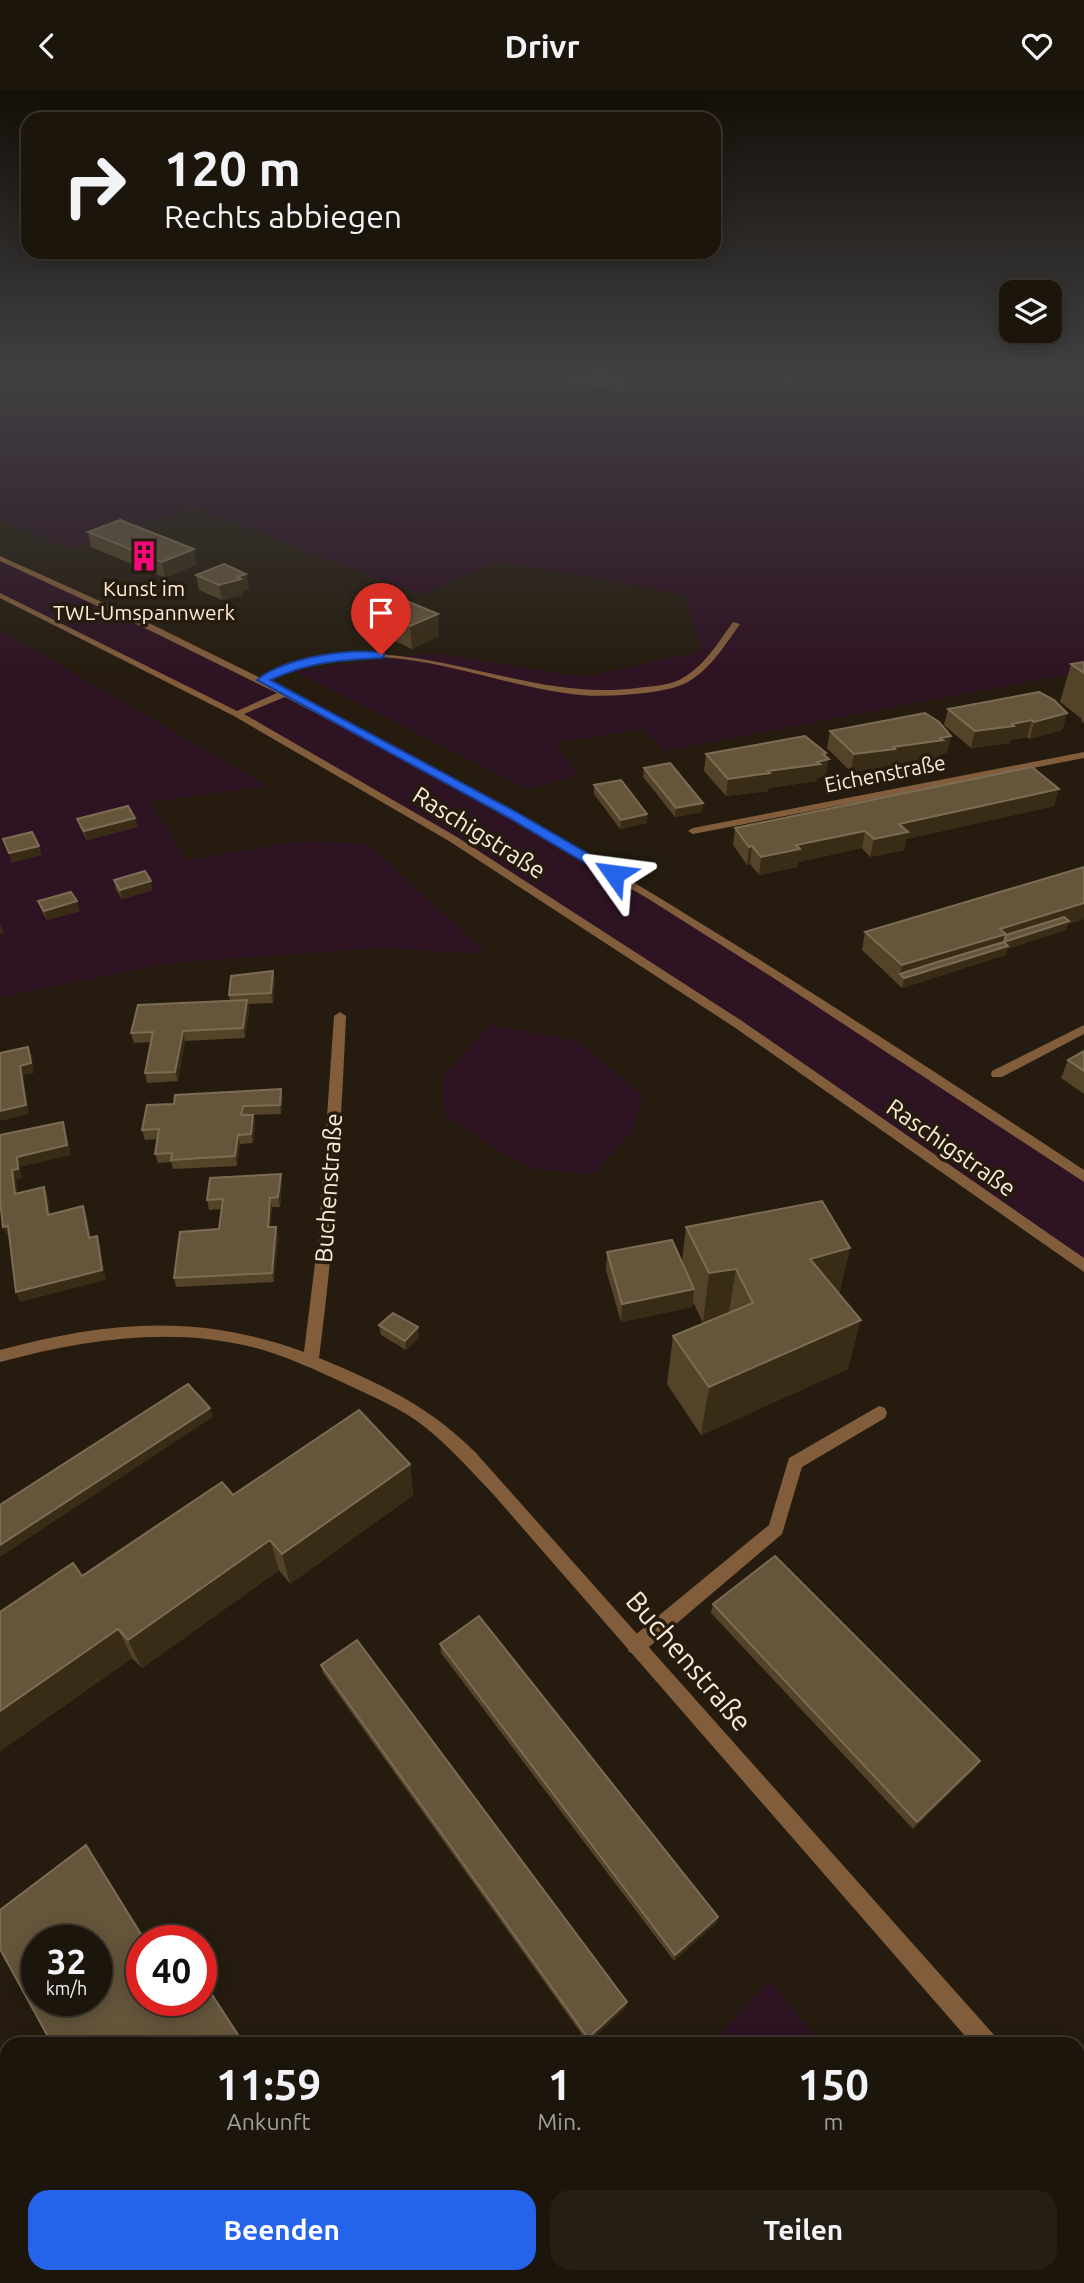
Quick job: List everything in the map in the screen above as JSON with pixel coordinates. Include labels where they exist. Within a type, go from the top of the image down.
[{"type":"street","name":"Raschigstraße","points":[[0,558],[288,692],[590,860],[800,989],[1084,1177]]},
{"type":"street","name":"Raschigstraße","points":[[0,595],[237,714],[453,839],[738,1024],[1084,1266]]},
{"type":"street","points":[[262,680],[296,664],[334,657],[381,655],[460,667],[569,693],[630,694],[681,682],[708,664],[736,624]]},
{"type":"street","points":[[237,714],[288,692]]},
{"type":"street","name":"Eichenstraße","points":[[693,831],[1084,755]]},
{"type":"street","name":"Buchenstraße","points":[[311,1360],[321,1297],[331,1187],[340,1016]]},
{"type":"street","points":[[997,1074],[1084,1029]]},
{"type":"street","name":"Buchenstraße","points":[[0,1356],[32,1346],[83,1338],[132,1333],[197,1332],[250,1340],[311,1360],[418,1413],[459,1447],[981,2037]]},
{"type":"street","points":[[636,1646],[776,1529],[795,1463],[879,1413]]},
{"type":"shaded area","points":[[0,471],[1084,471],[1084,671],[663,751],[644,729],[554,743],[579,775],[528,789],[294,671],[432,653],[585,677],[701,651],[686,595],[499,561],[420,595],[194,507],[70,549],[0,519]]},
{"type":"shaded area","points":[[0,558],[288,692],[590,860],[1084,1177],[1084,1266],[738,1024],[531,889],[237,714],[0,595]]},
{"type":"shaded area","points":[[0,630],[267,786],[150,802],[187,860],[301,841],[368,844],[487,954],[378,948],[170,963],[0,997]]},
{"type":"shaded area","points":[[491,1025],[578,1041],[643,1096],[632,1132],[593,1175],[534,1169],[503,1154],[444,1114],[442,1078]]},
{"type":"shaded area","points":[[769,1981],[817,2037],[717,2037]]},
{"type":"building","points":[[120,520],[194,549],[162,562],[88,532]]},
{"type":"building","points":[[224,564],[246,574],[237,577],[241,579],[219,585],[196,575]]},
{"type":"building","points":[[394,601],[400,604],[407,601],[438,614],[410,626],[380,613],[387,610],[380,607]]},
{"type":"building","points":[[1084,662],[1084,673],[1071,664]]},
{"type":"building","points":[[1039,692],[1054,700],[1067,713],[1034,722],[1032,720],[1012,724],[1014,726],[975,731],[948,709]]},
{"type":"building","points":[[925,713],[939,722],[951,736],[940,738],[943,740],[893,747],[895,749],[854,754],[830,731]]},
{"type":"building","points":[[805,736],[826,753],[823,754],[829,759],[817,762],[820,764],[728,779],[706,754]]},
{"type":"building","points":[[670,763],[703,803],[676,808],[644,768]]},
{"type":"building","points":[[1032,767],[1059,789],[899,824],[908,832],[874,839],[865,831],[796,845],[800,849],[761,857],[752,846],[749,847],[735,828]]},
{"type":"building","points":[[621,780],[647,814],[621,820],[594,785]]},
{"type":"building","points":[[128,806],[135,818],[84,831],[77,819]]},
{"type":"building","points":[[32,832],[39,846],[9,853],[3,839]]},
{"type":"building","points":[[1084,867],[1084,903],[1000,929],[1006,934],[902,965],[865,932]]},
{"type":"building","points":[[145,871],[151,881],[120,890],[114,880]]},
{"type":"building","points":[[71,892],[77,901],[44,911],[38,901]]},
{"type":"building","points":[[1064,917],[1069,921],[1004,942],[1006,935]]},
{"type":"building","points":[[1004,942],[1008,946],[904,978],[900,974],[934,963]]},
{"type":"building","points":[[273,971],[271,993],[229,995],[231,976]]},
{"type":"building","points":[[247,1000],[243,1028],[183,1031],[175,1072],[145,1073],[153,1032],[131,1033],[138,1005]]},
{"type":"building","points":[[28,1047],[31,1063],[20,1066],[26,1105],[0,1111],[0,1053]]},
{"type":"building","points":[[1084,1051],[1084,1071],[1068,1060]]},
{"type":"building","points":[[281,1089],[280,1105],[243,1106],[241,1115],[253,1115],[251,1134],[238,1135],[235,1156],[171,1160],[172,1153],[155,1154],[159,1129],[142,1130],[147,1105],[174,1104],[175,1095]]},
{"type":"building","points":[[63,1122],[67,1145],[17,1157],[18,1169],[12,1170],[15,1194],[44,1187],[48,1215],[83,1206],[89,1238],[97,1236],[102,1270],[16,1292],[8,1226],[3,1227],[0,1200],[0,1135]]},
{"type":"building","points":[[281,1174],[278,1197],[270,1198],[268,1227],[276,1227],[272,1273],[174,1278],[180,1232],[219,1229],[223,1199],[207,1200],[210,1178]]},
{"type":"building","points":[[822,1201],[850,1248],[810,1259],[861,1320],[709,1387],[673,1336],[753,1303],[736,1269],[709,1273],[686,1227]]},
{"type":"building","points":[[672,1240],[694,1289],[622,1304],[607,1252]]},
{"type":"building","points":[[393,1313],[418,1327],[405,1341],[379,1325]]},
{"type":"building","points":[[188,1384],[210,1408],[0,1545],[0,1505]]},
{"type":"building","points":[[359,1410],[410,1464],[282,1554],[270,1540],[128,1640],[118,1629],[0,1711],[0,1612],[73,1563],[82,1576],[222,1482],[233,1495]]},
{"type":"building","points":[[775,1556],[980,1761],[917,1822],[713,1604]]},
{"type":"building","points":[[479,1616],[718,1917],[675,1955],[440,1644]]},
{"type":"building","points":[[357,1640],[627,2002],[589,2037],[587,2037],[321,1665]]},
{"type":"building","points":[[86,1845],[135,1925],[126,1925],[126,2016],[217,2016],[217,2002],[239,2037],[48,2037],[37,2016],[112,2016],[112,1925],[21,1925],[21,1987],[0,1949],[0,1910]]},
{"type":"place","name":"Kunst im TWL-Umspannwerk","points":[[144,556]]},
{"type":"route","points":[[381,655],[334,657],[296,664],[262,680],[512,814],[614,874]]}]
